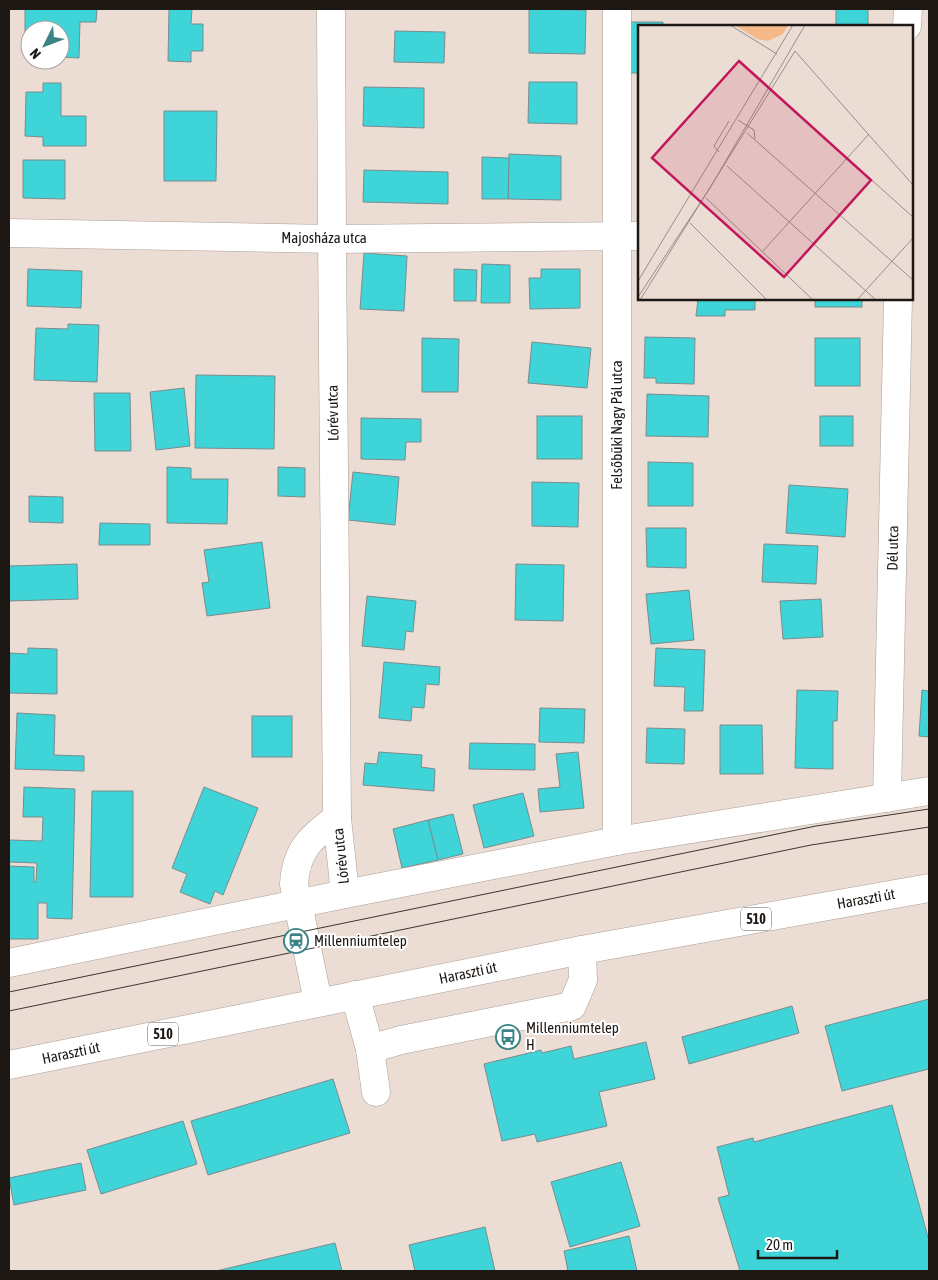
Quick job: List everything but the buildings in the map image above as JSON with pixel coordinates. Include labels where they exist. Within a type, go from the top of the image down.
[{"type":"street","name":"Lórév utca","points":[[331,9],[337,818],[345,894]]},
{"type":"street","name":"Felsőbüki Nagy Pál utca","points":[[617,9],[628,236],[617,841]]},
{"type":"street","points":[[907,25],[908,9]]},
{"type":"street","name":"Majosháza utca","points":[[9,233],[332,239],[628,236]]},
{"type":"street","name":"Dél utca","points":[[887,798],[898,300]]},
{"type":"street","points":[[9,964],[345,894],[617,841],[929,791]]},
{"type":"street","name":"Lórév utca","points":[[318,1002],[294,884],[295,869],[301,853],[315,834],[337,818]]},
{"type":"street","name":"Haraszti út","points":[[9,1066],[582,950],[929,888]]},
{"type":"street","points":[[370,1048],[401,1040],[572,1006],[583,980],[582,950]]},
{"type":"street","points":[[355,995],[370,1048],[376,1092]]},
{"type":"tram line","points":[[9,992],[816,826],[929,809]]},
{"type":"tram line","points":[[9,1011],[811,845],[929,827]]},
{"type":"place","name":"Millenniumtelep","points":[[296,941]]},
{"type":"place","name":"Millenniumtelep H","points":[[508,1037]]}]
